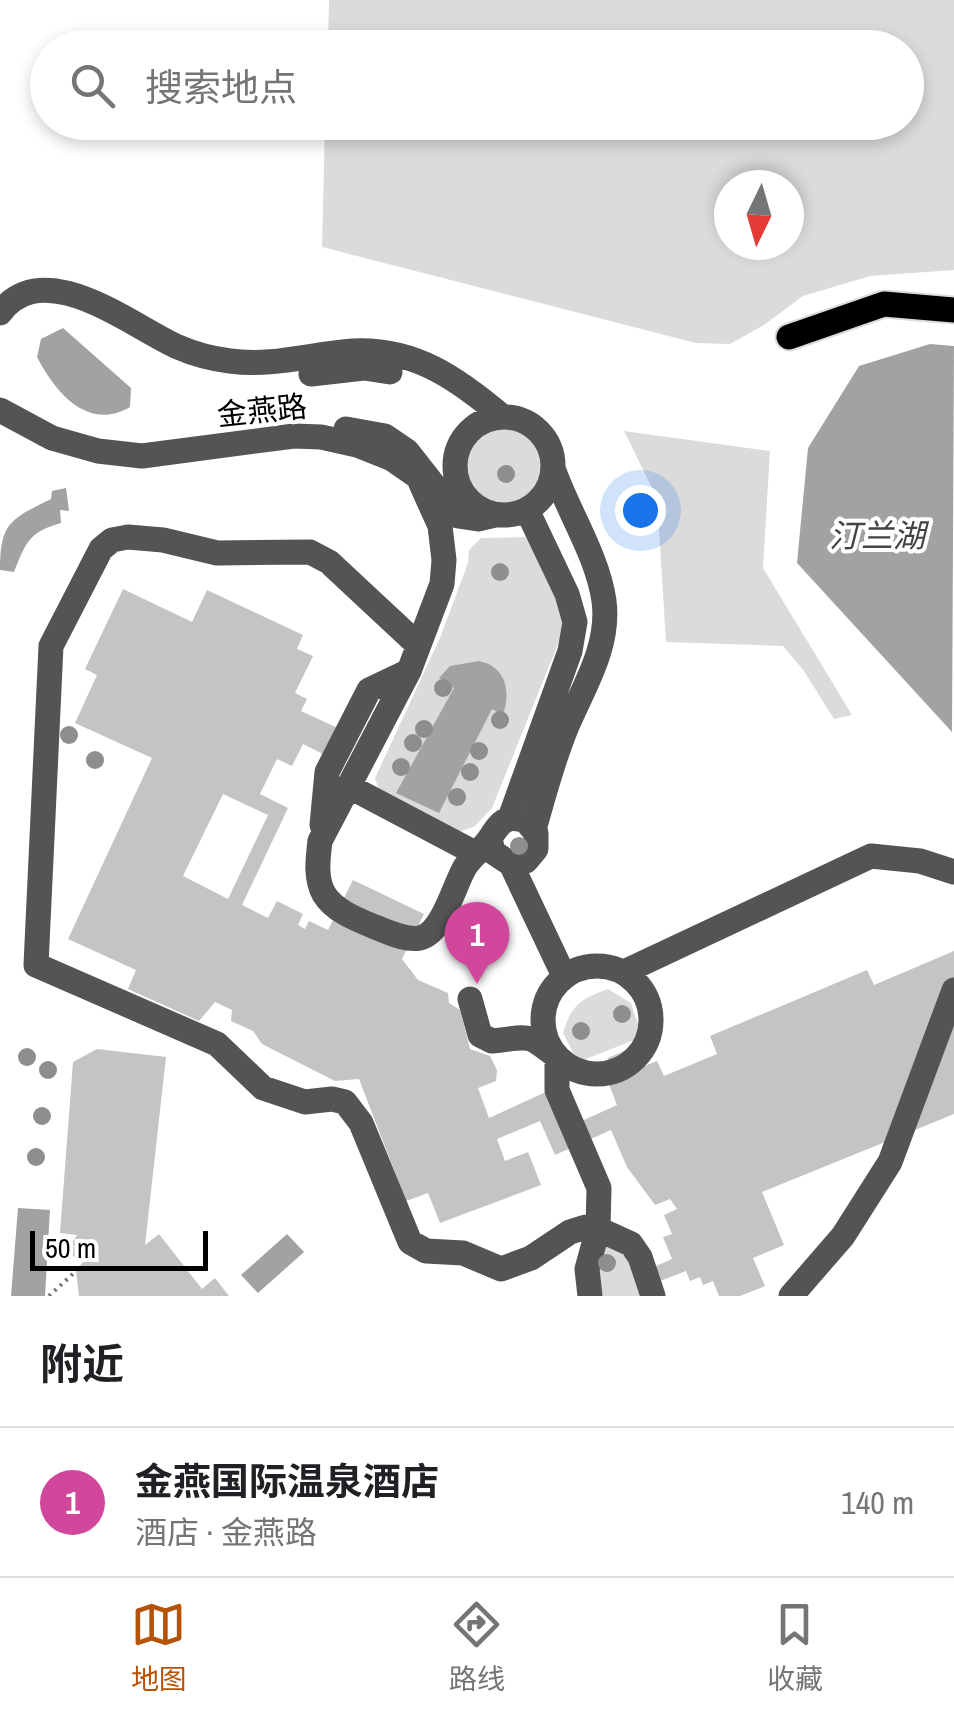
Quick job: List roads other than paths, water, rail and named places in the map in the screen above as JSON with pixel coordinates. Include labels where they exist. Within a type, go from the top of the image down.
[{"type":"main road","points":[[789,336],[884,304],[954,310]]},
{"type":"street","name":"金燕路","points":[[0,313],[24,292],[52,291],[77,294],[181,348],[228,361],[256,364],[354,351],[390,355],[434,366],[463,383],[493,420]]},
{"type":"street","name":"金燕路","points":[[0,330],[17,314],[38,304],[55,303],[158,351],[231,375],[272,379],[364,368],[436,382],[493,420],[520,420],[534,427],[546,439],[570,515],[596,566],[606,623],[588,682],[522,824]]},
{"type":"street","name":"金燕路","points":[[0,407],[86,437],[151,445],[269,427],[312,425],[384,436],[414,459],[458,516],[487,517]]},
{"type":"street","name":"金燕路","points":[[0,407],[52,438],[98,451],[142,456],[294,436],[321,437],[375,452],[418,477],[427,492],[440,526],[442,584]]},
{"type":"street","points":[[493,420],[463,440],[456,454],[455,470],[468,499],[487,517],[527,510],[550,487],[554,471]]},
{"type":"street","name":"金燕路","points":[[513,862],[536,849],[522,824],[575,622],[567,594],[527,510]]},
{"type":"street","name":"金燕路","points":[[487,517],[459,534],[409,671],[320,840],[321,890],[329,902],[354,918],[394,935],[420,938],[432,931],[474,856],[497,824],[522,824]]},
{"type":"street","points":[[418,646],[329,562],[310,552],[217,553],[163,540],[128,537],[112,540],[101,549],[51,646],[36,966],[217,1044],[263,1088],[305,1102],[346,1102],[361,1123],[410,1242],[426,1251],[462,1253],[501,1269],[531,1258],[570,1232],[586,1227],[598,1229],[631,1244],[640,1257],[652,1296]]},
{"type":"street","points":[[320,840],[327,772],[368,690],[409,671]]},
{"type":"street","name":"金燕路","points":[[346,790],[353,815],[338,842],[328,882],[334,893],[360,910],[406,928],[425,924],[441,883],[474,856]]},
{"type":"street","points":[[346,790],[486,862],[513,862],[570,973]]},
{"type":"street","points":[[624,972],[871,856],[920,861],[954,872]]},
{"type":"street","points":[[470,1000],[480,1035],[492,1042],[531,1037],[557,1058],[572,1068],[590,1074],[609,1073],[626,1066],[640,1053],[652,1018],[648,1000],[624,972],[592,965],[570,973],[552,989],[544,1006],[542,1024],[557,1058],[557,1090],[599,1188],[598,1229],[587,1269],[590,1296]]},
{"type":"street","points":[[791,1296],[843,1236],[890,1162],[954,990]]},
{"type":"water","points":[[63,328],[131,388],[130,407],[100,415],[63,395],[37,357],[41,339]]},
{"type":"water","name":"汀兰湖","points":[[930,344],[954,346],[952,732],[797,563],[808,448],[859,366]]},
{"type":"water","points":[[66,488],[69,511],[60,510],[61,523],[30,540],[14,572],[0,570],[2,541],[10,524],[51,499],[52,491]]},
{"type":"water","points":[[479,661],[501,674],[506,689],[503,715],[492,709],[439,813],[396,793],[454,688],[439,678],[450,666]]},
{"type":"water","points":[[18,1208],[50,1210],[45,1296],[11,1296]]},
{"type":"water","points":[[287,1234],[304,1252],[258,1293],[241,1275]]},
{"type":"place","name":"金燕国际温泉酒店","points":[[477,984]]}]
